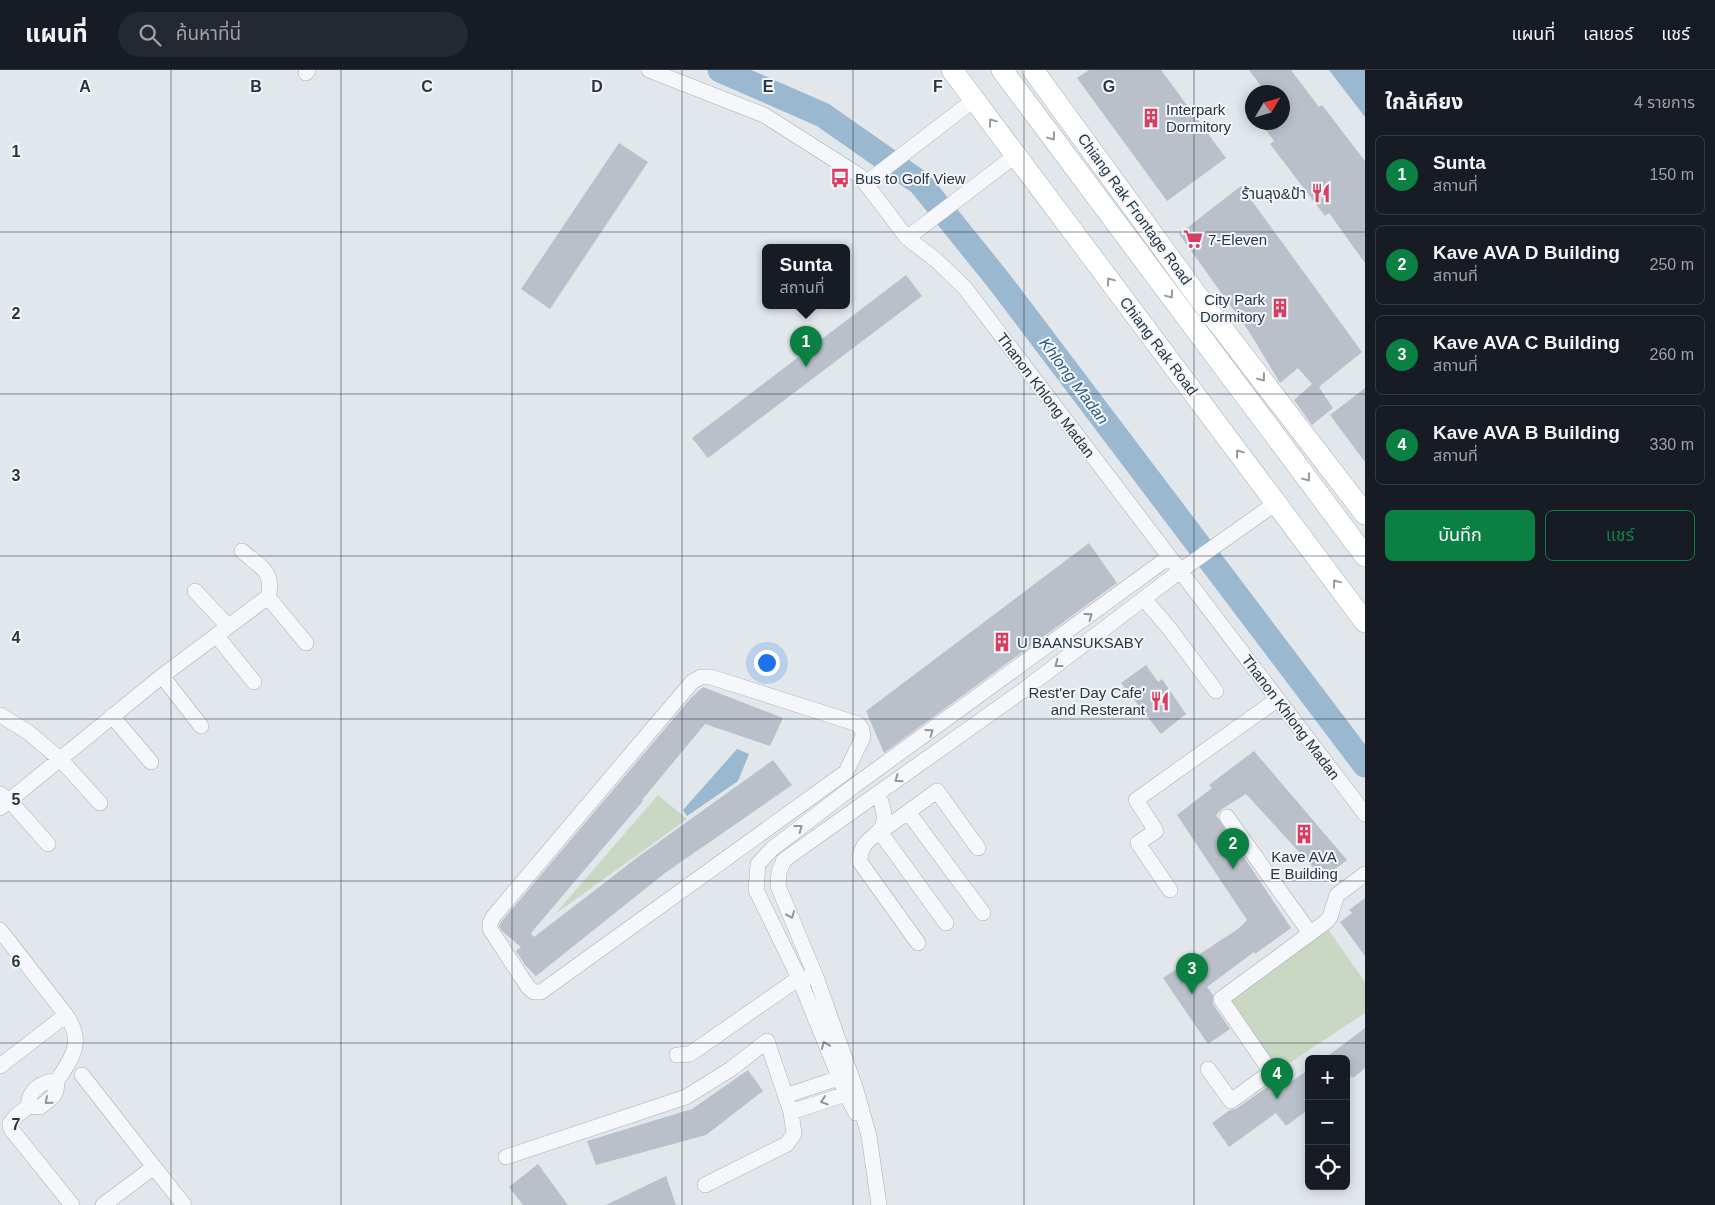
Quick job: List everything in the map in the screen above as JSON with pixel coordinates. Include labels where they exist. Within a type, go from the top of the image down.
[{"type":"main road","name":"Chiang Rak Road","points":[[952,70],[1365,622]]},
{"type":"main road","points":[[1002,70],[1365,556]]},
{"type":"main road","name":"Chiang Rak Frontage Road","points":[[1033,70],[1200,298],[1365,514]]},
{"type":"main road","points":[[1200,298],[1234,364],[1278,439]]},
{"type":"street","name":"Thanon Khlong Madan","points":[[649,70],[764,115],[860,176],[871,179],[911,235],[965,288],[1169,557],[1184,568],[1278,699],[1365,814]]},
{"type":"street","points":[[871,179],[974,99]]},
{"type":"street","points":[[911,235],[1016,155]]},
{"type":"street","points":[[848,1084],[816,977],[778,886],[779,872],[784,860],[1025,689],[1184,568],[1276,503]]},
{"type":"street","points":[[48,844],[3,801],[61,760],[162,676],[268,597],[271,586],[268,574],[242,551]]},
{"type":"street","points":[[879,1205],[869,1136],[848,1084],[756,890],[758,864],[772,849],[854,786],[1169,557]]},
{"type":"street","points":[[195,591],[254,682]]},
{"type":"street","points":[[268,597],[306,643]]},
{"type":"street","points":[[1144,599],[1169,628],[1216,691]]},
{"type":"street","points":[[162,676],[201,726]]},
{"type":"street","points":[[701,676],[711,677],[858,724],[862,730],[862,737],[846,772],[540,992],[534,992],[528,987],[490,929],[493,916],[570,828],[692,682],[701,676]]},
{"type":"street","points":[[1170,890],[1138,843],[1156,831],[1136,800],[1278,699]]},
{"type":"street","points":[[0,715],[28,732],[61,760],[100,803]]},
{"type":"street","points":[[112,716],[151,762]]},
{"type":"street","points":[[846,772],[865,802]]},
{"type":"street","points":[[918,943],[860,862],[860,853],[863,847],[880,832],[937,791],[978,848]]},
{"type":"street","points":[[878,794],[884,816],[884,823],[880,832]]},
{"type":"street","points":[[908,812],[983,913]]},
{"type":"street","points":[[1227,817],[1310,933]]},
{"type":"street","points":[[880,832],[946,923]]},
{"type":"street","points":[[772,849],[784,860]]},
{"type":"street","points":[[1208,1069],[1231,1101],[1272,1072],[1221,999],[1330,917],[1337,895],[1365,874]]},
{"type":"street","points":[[756,890],[778,886]]},
{"type":"street","points":[[0,930],[74,1026],[76,1034],[72,1056],[56,1082],[46,1082],[30,1094],[27,1100],[29,1106],[10,1124],[11,1129],[72,1205]]},
{"type":"street","points":[[677,1055],[690,1054],[798,978],[816,977]]},
{"type":"street","points":[[3,1057],[66,1015]]},
{"type":"street","points":[[506,1157],[686,1097],[731,1069],[767,1041],[791,1112],[794,1134],[787,1144],[706,1185]]},
{"type":"street","points":[[82,1075],[184,1205]]},
{"type":"street","points":[[785,1096],[848,1084]]},
{"type":"street","points":[[791,1112],[848,1084]]},
{"type":"street","points":[[103,1205],[154,1167]]},
{"type":"green space","points":[[658,795],[687,819],[555,914]]},
{"type":"green space","points":[[1323,922],[1365,982],[1365,1013],[1276,1072],[1221,994]]},
{"type":"water","points":[[1329,70],[1365,70],[1365,117]]},
{"type":"water","points":[[737,749],[749,754],[738,781],[687,816],[683,810]]},
{"type":"building","name":"Interpark Dormitory","points":[[1089,70],[1161,70],[1226,158],[1167,201],[1077,78]]},
{"type":"building","points":[[1249,70],[1291,70],[1319,107],[1322,105],[1365,161],[1365,263],[1329,213],[1325,216],[1270,144],[1274,141],[1266,130],[1290,130],[1290,85],[1260,85]]},
{"type":"building","points":[[619,143],[648,162],[550,309],[521,289]]},
{"type":"building","name":"City Park Dormitory","points":[[1241,186],[1362,352],[1319,387],[1333,408],[1312,425],[1294,400],[1312,384],[1298,368],[1280,383],[1250,333],[1179,234]]},
{"type":"building","points":[[906,275],[922,296],[708,458],[692,438]]},
{"type":"building","points":[[1365,388],[1365,462],[1330,415]]},
{"type":"building","name":"U BAANSUKSABY","points":[[1089,543],[1117,583],[884,753],[866,711]]},
{"type":"building","points":[[1146,665],[1158,682],[1162,679],[1186,714],[1161,734],[1121,683]]},
{"type":"building","points":[[703,687],[783,718],[770,746],[705,724],[643,801],[531,933],[534,937],[638,857],[773,760],[792,785],[665,873],[536,976],[525,965],[516,951],[521,947],[502,931],[499,926],[501,922],[691,698]]},
{"type":"building","points":[[1254,751],[1347,860],[1323,878],[1246,794],[1216,815],[1291,928],[1255,954],[1254,952],[1207,987],[1213,995],[1213,1004],[1230,1029],[1208,1044],[1163,978],[1238,929],[1247,920],[1177,815],[1212,788],[1209,785]]},
{"type":"building","points":[[1365,898],[1365,956],[1340,922],[1352,913],[1349,910]]},
{"type":"building","points":[[1365,1028],[1365,1068],[1353,1078],[1352,1076],[1350,1078],[1350,1055],[1329,1055]]},
{"type":"building","points":[[748,1070],[763,1091],[706,1135],[596,1165],[587,1141],[692,1109]]},
{"type":"building","points":[[1305,1072],[1305,1112],[1286,1126],[1276,1113],[1229,1147],[1212,1123],[1230,1110],[1236,1109],[1274,1082],[1280,1090]]},
{"type":"building","points":[[538,1164],[568,1205],[523,1205],[509,1187]]},
{"type":"building","points":[[666,1176],[676,1205],[606,1205]]},
{"type":"waterway","name":"Khlong Madan","points":[[720,70],[823,115],[920,183],[999,281],[1365,765]]},
{"type":"place","name":"Interpark Dormitory","points":[[1151,118]]},
{"type":"place","name":"Bus to Golf View","points":[[840,178]]},
{"type":"place","name":"ร้านลุง&ป้า","points":[[1321,193]]},
{"type":"place","name":"7-Eleven","points":[[1193,239]]},
{"type":"place","name":"City Park Dormitory","points":[[1280,308]]},
{"type":"place","name":"Sunta","points":[[806,367]]},
{"type":"place","name":"U BAANSUKSABY","points":[[1002,642]]},
{"type":"place","name":"Rest'er Day Cafe' and Resterant","points":[[1160,701]]},
{"type":"place","name":"Kave AVA E Building","points":[[1304,834]]},
{"type":"place","name":"Kave AVA D Building","points":[[1233,869]]},
{"type":"place","name":"Kave AVA C Building","points":[[1192,994]]},
{"type":"place","name":"Kave AVA B Building","points":[[1277,1099]]}]
